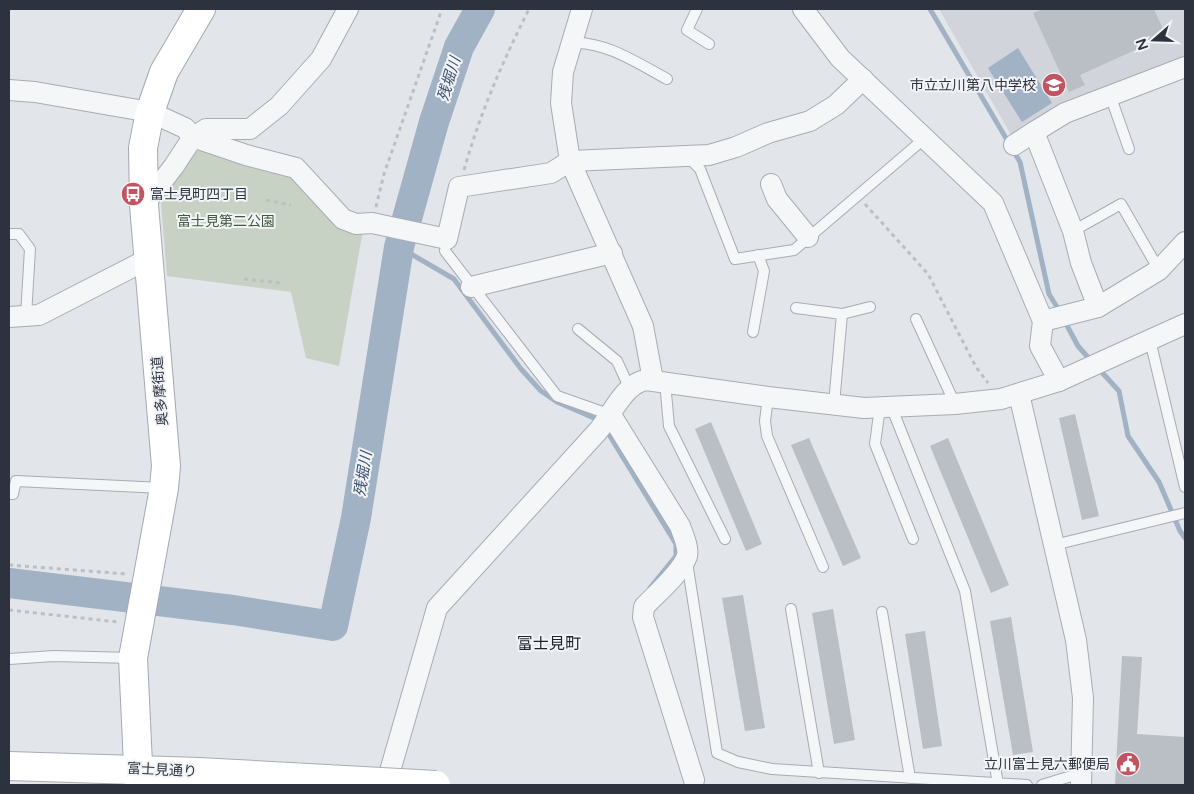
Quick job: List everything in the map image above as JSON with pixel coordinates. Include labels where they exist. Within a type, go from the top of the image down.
[{"type":"main road","name":"奥多摩街道","points":[[138,777],[133,658],[164,488],[165,442],[148,259],[144,204],[143,148],[150,112],[173,53],[201,9]]},
{"type":"main road","name":"富士見通り","points":[[9,766],[138,777],[199,772],[436,785]]},
{"type":"street","points":[[144,204],[194,137],[206,129],[250,129],[279,106],[322,59],[348,9]]},
{"type":"street","points":[[582,9],[563,72],[561,103],[570,161],[643,326],[659,381]]},
{"type":"street","points":[[803,9],[840,58],[992,203],[1055,318]]},
{"type":"street","points":[[1014,145],[1065,113],[1110,95],[1182,73]]},
{"type":"street","points":[[9,90],[35,92],[150,112],[185,128],[194,137],[246,155],[296,168],[342,219],[356,224],[374,224],[447,239],[458,187],[551,174],[570,161],[709,155],[727,150],[768,133],[810,121],[836,105],[862,79]]},
{"type":"street","points":[[1034,132],[1073,230],[1082,263],[1098,307]]},
{"type":"street","points":[[771,184],[777,200],[808,237]]},
{"type":"street","points":[[1059,381],[1040,346],[1055,318],[1098,307],[1159,270],[1185,242]]},
{"type":"street","points":[[471,287],[612,253]]},
{"type":"street","points":[[18,316],[39,315],[148,259]]},
{"type":"street","points":[[386,785],[436,608],[605,423],[629,387],[638,381],[659,381],[768,397],[864,408],[955,404],[1010,397],[1059,381],[1185,324]]},
{"type":"street","points":[[1010,397],[1054,545],[1076,640],[1083,698],[1081,779]]},
{"type":"street","points":[[605,423],[680,526],[686,542],[687,556],[674,574],[644,607],[644,617],[694,780]]},
{"type":"lane","points":[[697,9],[687,30],[709,44]]},
{"type":"lane","points":[[573,43],[584,42],[617,53],[666,79]]},
{"type":"lane","points":[[1110,95],[1129,149]]},
{"type":"lane","points":[[688,157],[700,169],[735,259],[794,250],[925,138]]},
{"type":"lane","points":[[1073,230],[1121,204],[1159,270]]},
{"type":"lane","points":[[9,234],[19,234],[28,243],[30,249],[18,316]]},
{"type":"lane","points":[[447,239],[445,251],[557,396],[605,423]]},
{"type":"lane","points":[[753,332],[764,271],[758,255]]},
{"type":"lane","points":[[796,308],[842,314],[870,307]]},
{"type":"lane","points":[[834,404],[842,314]]},
{"type":"lane","points":[[916,319],[955,404]]},
{"type":"lane","points":[[578,329],[617,361],[629,387]]},
{"type":"lane","points":[[1150,340],[1185,487]]},
{"type":"lane","points":[[659,381],[669,426],[725,539]]},
{"type":"lane","points":[[768,397],[765,421],[767,436],[823,567]]},
{"type":"lane","points":[[886,407],[875,444],[913,539]]},
{"type":"lane","points":[[886,407],[965,591],[998,784]]},
{"type":"lane","points":[[9,494],[13,494],[16,480],[164,488]]},
{"type":"lane","points":[[1054,545],[1185,513]]},
{"type":"lane","points":[[687,556],[690,587],[717,753],[738,762],[772,769],[1027,785]]},
{"type":"lane","points":[[791,609],[819,773]]},
{"type":"lane","points":[[882,612],[910,778]]},
{"type":"lane","points":[[9,659],[54,656],[133,658]]},
{"type":"lane","points":[[1042,785],[1081,779]]},
{"type":"path","points":[[374,224],[384,174],[442,9]]},
{"type":"path","points":[[458,187],[474,136],[501,65],[530,9]]},
{"type":"path","points":[[858,196],[928,274],[976,367],[1010,397]]},
{"type":"path","points":[[266,200],[291,205]]},
{"type":"path","points":[[244,279],[281,283]]},
{"type":"path","points":[[9,565],[147,578]]},
{"type":"path","points":[[9,610],[139,623]]},
{"type":"shaded area","name":"市立立川第八中学校","points":[[939,9],[1185,9],[1185,61],[1014,140]]},
{"type":"green space","name":"富士見第二公園","points":[[204,148],[296,179],[363,230],[339,366],[306,358],[291,292],[167,276],[161,203],[191,154]]},
{"type":"water","points":[[1018,48],[1052,103],[1022,122],[988,68]]},
{"type":"building","points":[[1043,9],[1154,9],[1166,36],[1080,75],[1085,85],[1069,92],[1033,13]]},
{"type":"building","points":[[1075,414],[1099,516],[1082,520],[1059,418]]},
{"type":"building","points":[[711,422],[762,544],[746,551],[695,429]]},
{"type":"building","points":[[809,438],[861,558],[843,566],[791,445]]},
{"type":"building","points":[[948,438],[1009,585],[991,593],[930,446]]},
{"type":"building","points":[[743,595],[765,728],[745,731],[722,598]]},
{"type":"building","points":[[833,609],[855,740],[834,744],[812,613]]},
{"type":"building","points":[[1011,617],[1033,752],[1013,755],[990,621]]},
{"type":"building","points":[[925,631],[942,746],[923,749],[905,634]]},
{"type":"building","points":[[1122,656],[1142,657],[1137,734],[1185,737],[1185,785],[1115,785]]},
{"type":"waterway","name":"残堀川","points":[[9,583],[233,610],[333,626],[356,518],[399,247],[434,122],[459,47],[480,9]]},
{"type":"waterway","points":[[930,9],[1020,162],[1049,294],[1060,312]]},
{"type":"waterway","points":[[399,247],[454,279],[521,369],[541,391],[557,402],[601,421]]},
{"type":"waterway","points":[[1064,320],[1078,346],[1092,362]]},
{"type":"waterway","points":[[1098,368],[1119,391],[1128,436],[1159,482],[1180,531],[1185,538]]},
{"type":"waterway","points":[[605,428],[676,544],[676,556],[650,588]]},
{"type":"place","name":"市立立川第八中学校","points":[[1054,85]]},
{"type":"place","name":"富士見町四丁目","points":[[133,194]]},
{"type":"place","name":"立川富士見六郵便局","points":[[1128,764]]},
{"type":"district","name":"富士見町","points":[[549,644]]}]
